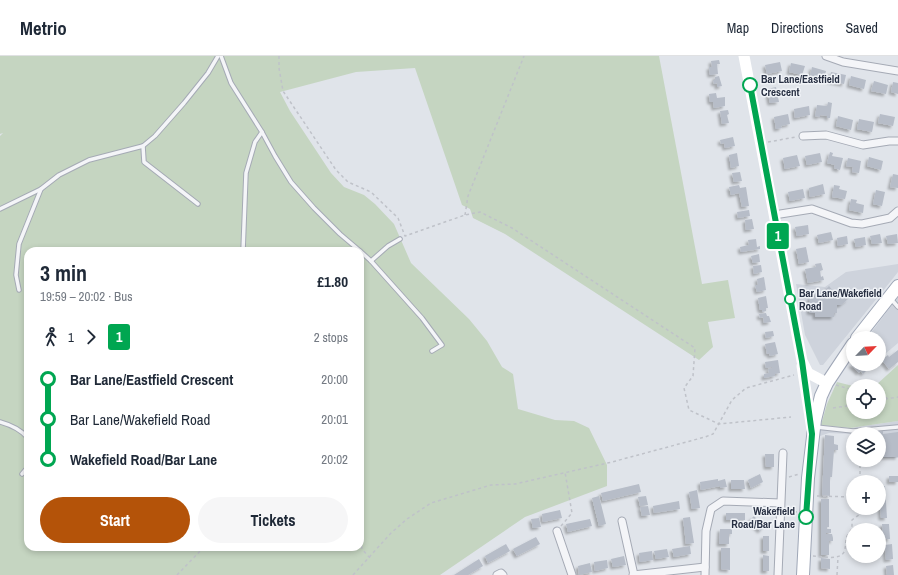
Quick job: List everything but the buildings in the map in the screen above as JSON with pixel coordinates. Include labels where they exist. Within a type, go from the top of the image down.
[{"type":"main road","points":[[744,56],[802,361],[813,431]]},
{"type":"main road","points":[[862,331],[898,286]]},
{"type":"main road","points":[[803,575],[807,496],[813,431],[818,408],[827,383],[846,354]]},
{"type":"main road","points":[[802,361],[808,373],[827,383]]},
{"type":"street","points":[[826,56],[842,62],[898,71]]},
{"type":"street","points":[[803,136],[826,135],[863,145],[898,141]]},
{"type":"street","points":[[774,215],[812,209],[851,223],[862,224],[890,218],[898,211]]},
{"type":"street","points":[[778,575],[783,453]]},
{"type":"street","points":[[705,575],[706,531],[711,509],[723,501],[780,507]]},
{"type":"street","points":[[622,521],[634,575],[705,567]]},
{"type":"street","points":[[557,531],[572,575]]},
{"type":"street","points":[[497,575],[501,573],[503,575]]},
{"type":"lane","points":[[219,56],[231,84],[262,132],[291,182],[325,219],[356,247]]},
{"type":"lane","points":[[0,209],[41,189],[59,175],[89,160],[143,146],[155,136],[184,103],[208,73],[219,56]]},
{"type":"lane","points":[[243,247],[246,173],[254,142],[262,132]]},
{"type":"lane","points":[[143,146],[144,162],[198,204]]},
{"type":"lane","points":[[19,290],[16,275],[19,244],[41,189]]},
{"type":"lane","points":[[372,261],[388,246],[400,239]]},
{"type":"lane","points":[[364,254],[372,261],[422,318],[442,345],[432,351]]},
{"type":"lane","points":[[889,296],[898,307]]},
{"type":"lane","points":[[0,422],[12,425],[24,432]]},
{"type":"lane","points":[[813,431],[853,431],[898,427]]},
{"type":"path","points":[[279,56],[279,68],[284,91],[336,170],[348,182],[371,192],[398,218],[405,236],[465,215],[480,212],[512,228],[695,348],[693,376],[684,388],[689,410],[719,424],[790,417]]},
{"type":"path","points":[[465,215],[468,196],[524,56]]},
{"type":"path","points":[[760,143],[803,136]]},
{"type":"path","points":[[353,575],[407,519],[431,504],[491,485],[515,484],[612,462],[705,437],[713,434],[732,400],[746,388],[803,374]]},
{"type":"path","points":[[827,383],[846,388]]},
{"type":"path","points":[[886,399],[898,397]]},
{"type":"path","points":[[833,408],[846,406]]},
{"type":"path","points":[[782,480],[809,471]]},
{"type":"path","points":[[557,531],[572,513],[565,472]]},
{"type":"path","points":[[807,496],[846,497]]},
{"type":"path","points":[[780,507],[806,512]]},
{"type":"path","points":[[804,556],[841,556],[845,551],[846,537],[852,529],[852,520],[859,515]]},
{"type":"path","points":[[177,575],[200,551]]},
{"type":"path","points":[[364,551],[370,558]]},
{"type":"path","points":[[837,575],[838,557]]},
{"type":"shaded area","points":[[898,264],[898,272],[850,331],[846,331],[846,336],[823,365],[820,365],[805,335],[796,284],[825,287],[846,272]]},
{"type":"shaded area","points":[[898,297],[898,343],[886,353],[886,331],[872,331]]},
{"type":"shaded area","points":[[898,421],[898,458],[886,458],[886,427],[857,427]]},
{"type":"shaded area","points":[[821,425],[846,428],[846,434],[829,433],[820,436]]},
{"type":"green space","points":[[0,56],[659,56],[702,284],[728,280],[735,318],[708,322],[713,347],[699,360],[505,234],[473,218],[470,209],[462,205],[415,68],[356,72],[280,92],[290,111],[331,173],[344,187],[364,195],[394,224],[411,263],[469,319],[487,341],[502,367],[513,374],[518,409],[555,420],[574,421],[589,428],[607,465],[607,486],[525,517],[440,575],[0,575],[0,136],[3,133],[0,134]]},
{"type":"green space","points":[[898,365],[898,421],[846,428],[821,425],[827,404],[837,382],[846,384],[846,419],[886,419],[886,379],[883,379]]},
{"type":"bus line","name":"1","points":[[750,85],[808,399],[812,434],[806,517]]},
{"type":"place","name":"Bar Lane/Eastfield Crescent","points":[[750,85]]},
{"type":"place","name":"Bar Lane/Wakefield Road","points":[[790,299]]},
{"type":"place","name":"Wakefield Road/Bar Lane","points":[[806,517]]}]
